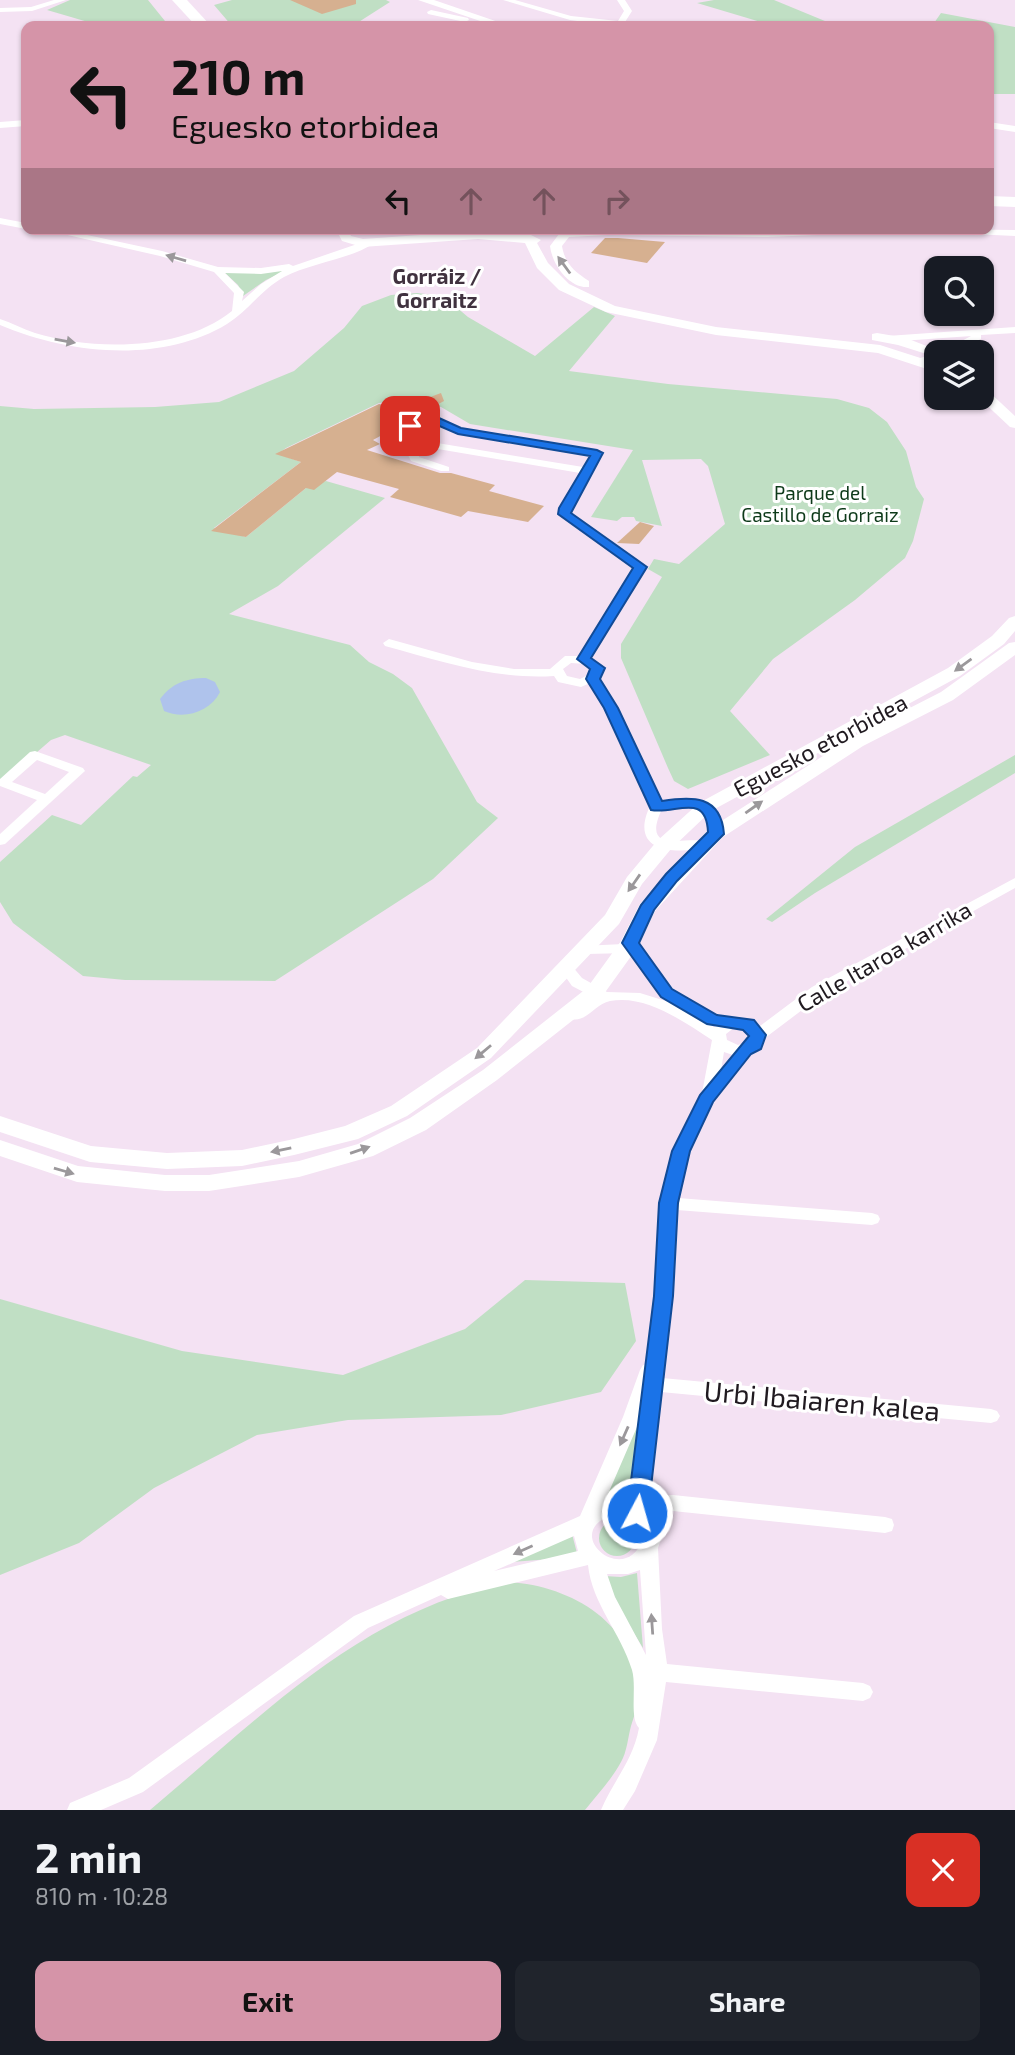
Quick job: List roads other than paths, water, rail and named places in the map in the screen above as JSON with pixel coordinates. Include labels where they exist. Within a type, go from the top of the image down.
[{"type":"highway","points":[[179,0],[199,21]]},
{"type":"highway","points":[[170,13],[178,21]]},
{"type":"highway","points":[[994,192],[1015,193]]},
{"type":"highway","points":[[994,202],[1015,202]]},
{"type":"street","points":[[0,10],[32,9],[62,0]]},
{"type":"street","points":[[423,0],[466,21]]},
{"type":"street","points":[[507,0],[590,21]]},
{"type":"street","points":[[621,0],[628,11],[623,21]]},
{"type":"street","points":[[431,12],[466,21]]},
{"type":"street","points":[[0,125],[21,123]]},
{"type":"street","points":[[994,124],[1015,127]]},
{"type":"street","points":[[0,221],[21,225]]},
{"type":"street","points":[[994,232],[1015,233]]},
{"type":"street","points":[[73,235],[162,254],[217,270],[261,271],[301,264],[316,258],[340,235]]},
{"type":"street","points":[[346,235],[350,241],[369,243]]},
{"type":"street","points":[[0,322],[34,336],[86,345],[123,346],[192,337],[226,320],[255,291],[281,275],[386,235],[478,235],[515,242],[538,258]]},
{"type":"street","points":[[526,235],[548,272],[564,287],[611,309],[716,331],[924,354]]},
{"type":"street","points":[[528,235],[540,240],[560,235]]},
{"type":"street","points":[[566,235],[556,246],[557,257],[565,270],[597,292],[626,304],[673,315],[753,328],[886,339],[1015,330]]},
{"type":"street","points":[[217,270],[239,292],[236,310]]},
{"type":"street","points":[[976,340],[992,332]]},
{"type":"street","points":[[913,354],[940,336]]},
{"type":"street","points":[[886,339],[924,361]]},
{"type":"street","points":[[994,389],[1015,406]]},
{"type":"street","points":[[994,405],[1015,424]]},
{"type":"street","points":[[423,447],[393,435],[428,416],[458,431],[597,453],[564,514],[640,567],[584,659]]},
{"type":"street","points":[[445,469],[415,459],[415,451],[430,446],[587,471]]},
{"type":"street","name":"Eguesko etorbidea","points":[[0,1124],[90,1154],[167,1161],[242,1158],[350,1133],[399,1111],[484,1053],[586,949],[612,919],[634,881],[664,845],[705,807],[954,673],[998,640],[1015,621]]},
{"type":"street","points":[[389,642],[481,668],[524,674],[556,672],[567,681],[581,683],[593,679],[598,668],[584,659],[563,661],[558,664],[556,672]]},
{"type":"street","name":"Eguesko etorbidea","points":[[0,1149],[78,1174],[165,1183],[209,1183],[299,1169],[365,1150],[418,1124],[601,994],[647,908],[710,839],[769,797],[857,742],[947,696],[1015,647]]},
{"type":"street","points":[[593,679],[613,713],[657,806]]},
{"type":"street","points":[[0,841],[78,771],[35,755],[3,783],[46,799]]},
{"type":"street","points":[[689,801],[705,807],[715,821],[710,839],[680,848],[664,845],[652,837],[647,828],[648,820],[657,806],[689,801]]},
{"type":"street","name":"Calle Itaroa karrika","points":[[758,1035],[817,990],[1015,882]]},
{"type":"street","points":[[586,949],[628,946],[666,993],[713,1020],[748,1025],[758,1035],[755,1044],[745,1050],[706,1099],[681,1151],[668,1203],[664,1296],[637,1513]]},
{"type":"street","points":[[567,970],[577,982],[601,994],[648,1000],[683,1013],[733,1050],[745,1050]]},
{"type":"street","points":[[706,1099],[721,1028],[731,1022]]},
{"type":"street","points":[[668,1203],[872,1219]]},
{"type":"street","points":[[648,1740],[642,1669],[604,1592],[593,1559],[582,1539],[587,1520],[632,1417],[657,1349]]},
{"type":"street","name":"Urbi Ibaiaren kalea","points":[[654,1384],[991,1416]]},
{"type":"street","points":[[637,1513],[657,1504],[673,1503],[885,1525]]},
{"type":"street","points":[[77,1810],[136,1785],[361,1622],[587,1520],[606,1507],[627,1508],[637,1513],[650,1529],[652,1629],[658,1672],[648,1740],[615,1809]]},
{"type":"street","points":[[361,1622],[462,1586],[593,1559],[617,1567],[627,1566],[636,1563],[649,1549]]},
{"type":"street","points":[[658,1672],[863,1692]]},
{"type":"water","points":[[206,678],[215,682],[220,692],[210,705],[188,714],[164,711],[160,699],[175,685],[186,680]]},
{"type":"district","name":"Gorráiz / Gorraitz","points":[[437,287]]},
{"type":"park label","name":"Parque del Castillo de Gorraiz","points":[[820,503]]}]
